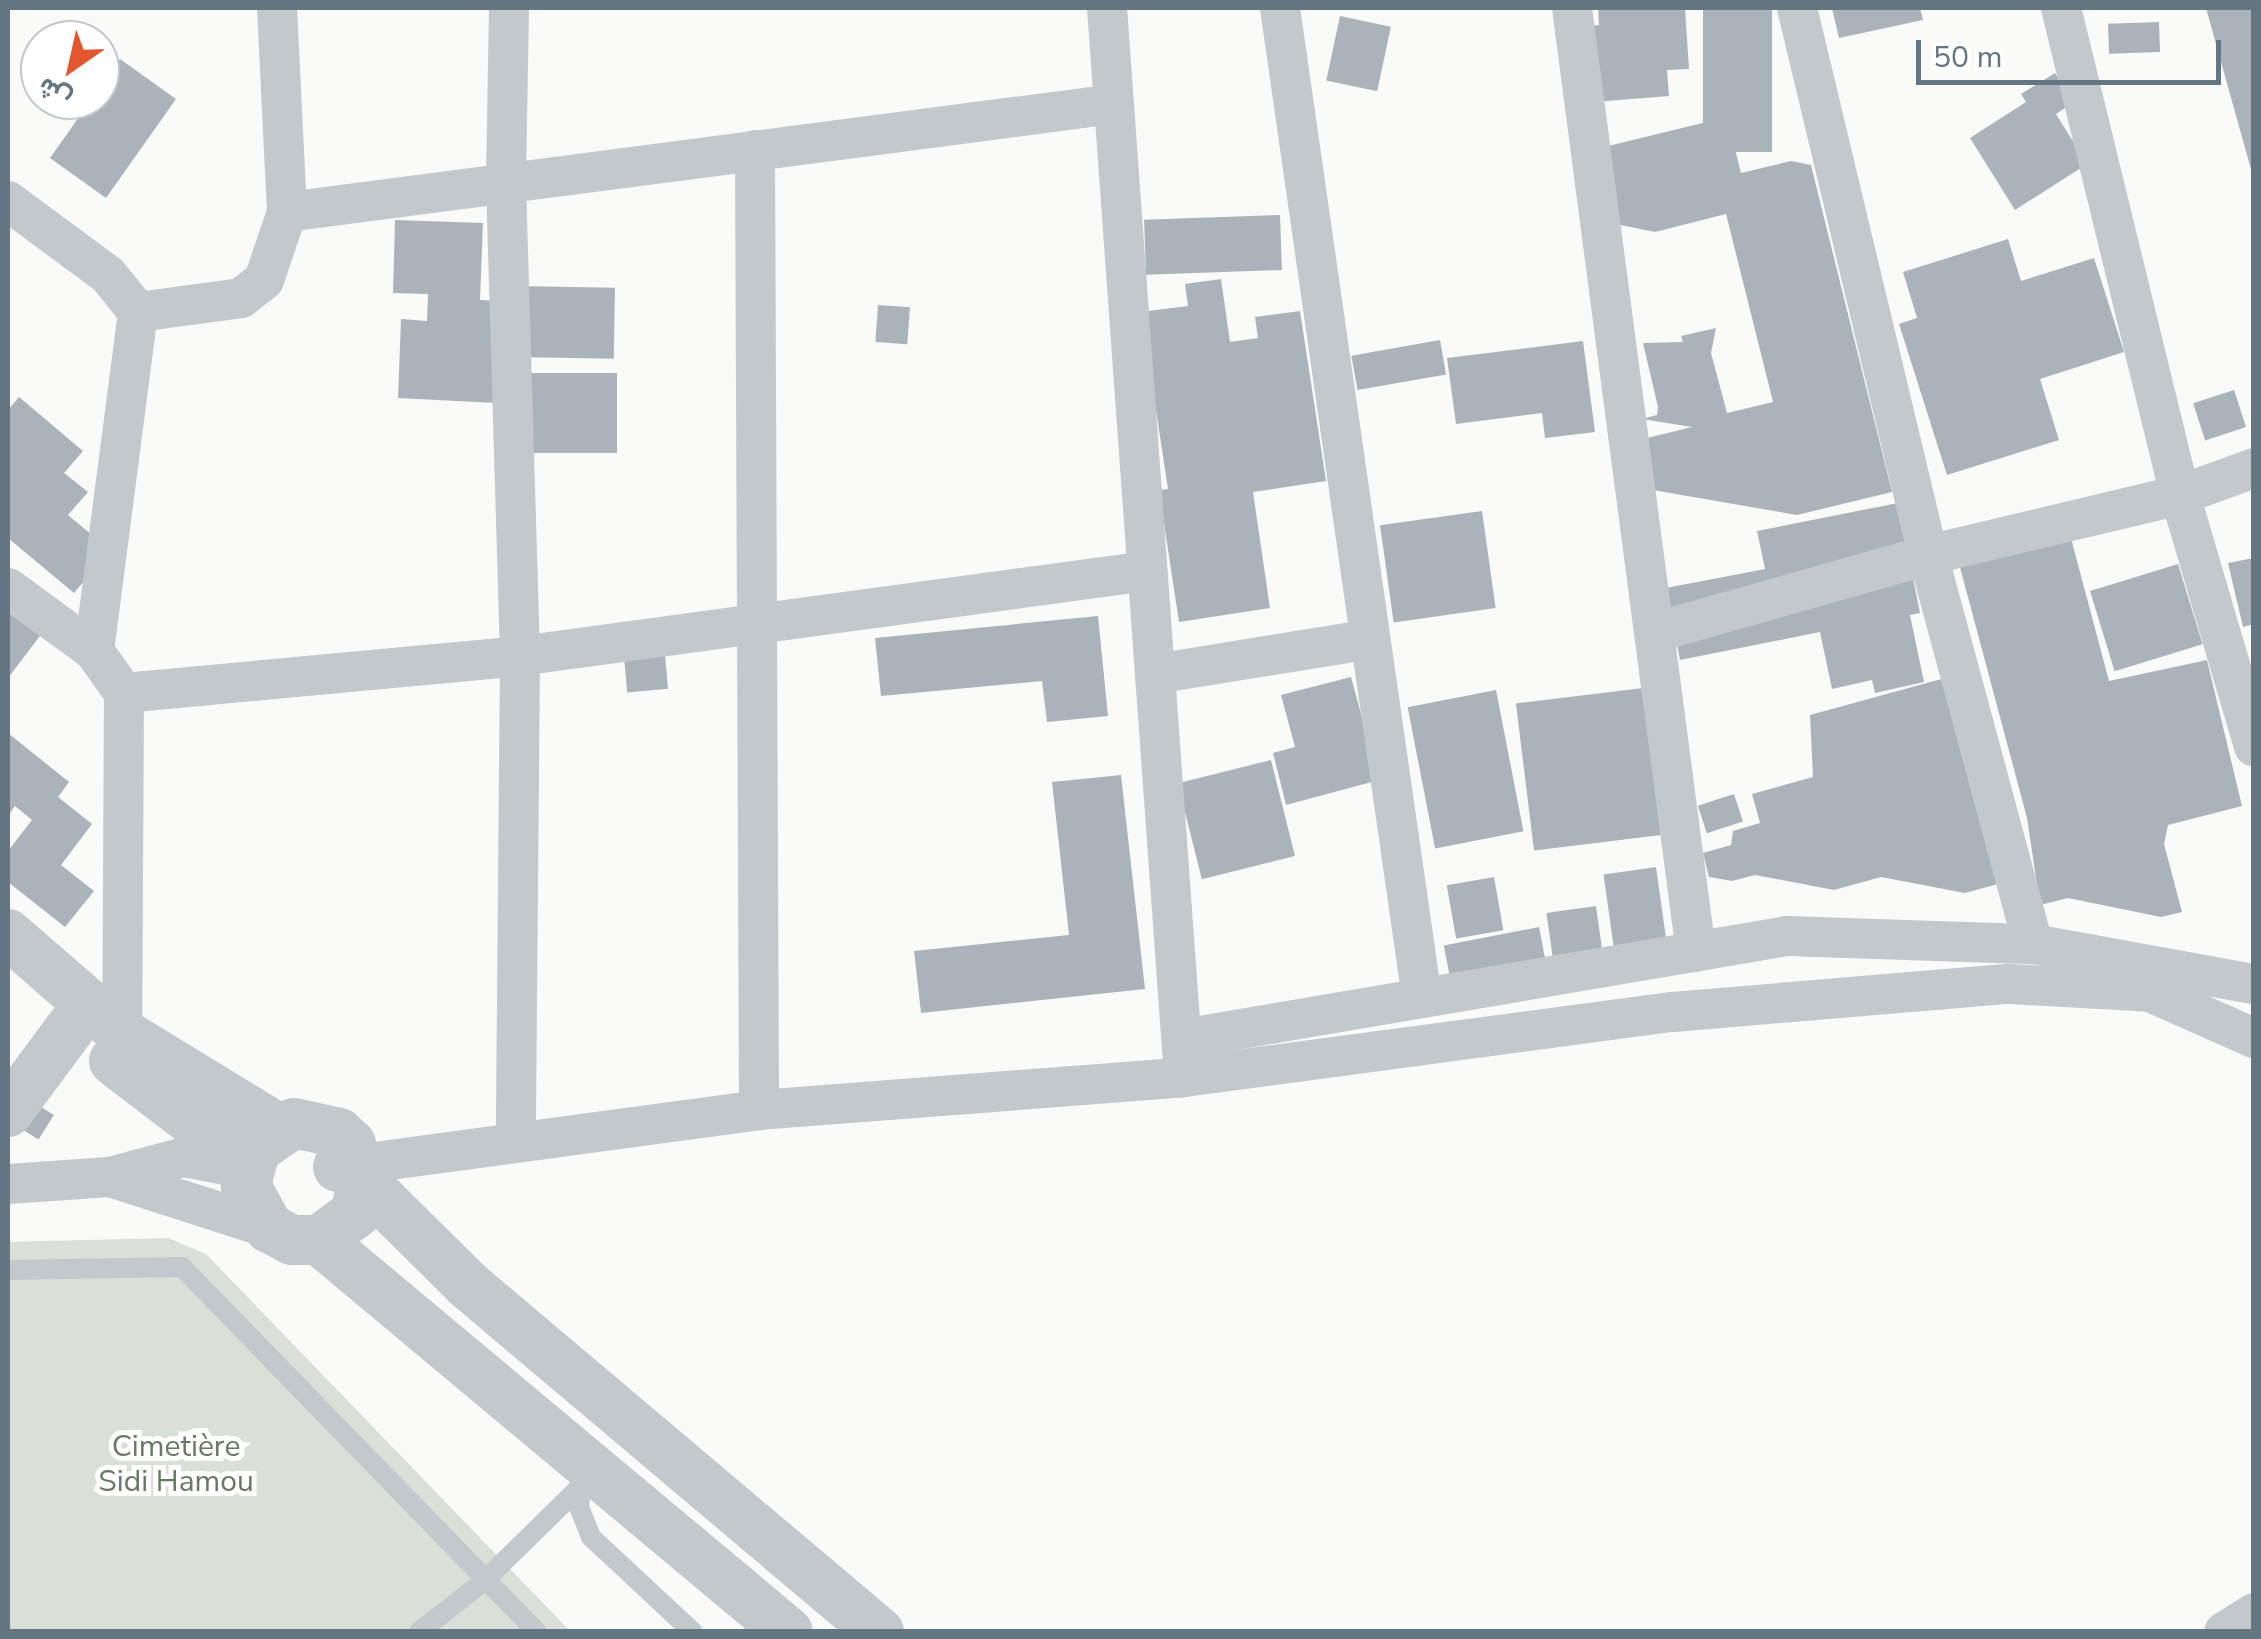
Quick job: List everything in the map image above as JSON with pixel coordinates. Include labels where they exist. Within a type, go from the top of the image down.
[{"type":"street","points":[[138,312],[252,294],[278,249],[286,212],[277,8]]},
{"type":"street","points":[[508,8],[506,183],[520,656],[516,1138]]},
{"type":"street","points":[[1107,8],[1183,1058]]},
{"type":"street","points":[[1280,8],[1422,998]]},
{"type":"street","points":[[1572,8],[1696,952]]},
{"type":"street","points":[[1797,8],[1928,555],[2034,944]]},
{"type":"street","points":[[2061,8],[2180,495],[2254,746]]},
{"type":"street","points":[[286,212],[1114,104]]},
{"type":"street","points":[[755,150],[759,1110]]},
{"type":"street","points":[[8,201],[108,275],[138,312],[94,652]]},
{"type":"street","points":[[1656,632],[1928,555],[2180,495],[2254,468]]},
{"type":"street","points":[[124,693],[520,656],[1148,571]]},
{"type":"street","points":[[8,588],[94,652],[124,693],[122,1032]]},
{"type":"street","points":[[1155,674],[1370,640]]},
{"type":"street","points":[[8,934],[258,1154]]},
{"type":"street","points":[[1183,1058],[1422,998],[1787,936],[2034,944],[2254,984]]},
{"type":"street","points":[[8,978],[71,1027],[258,1154]]},
{"type":"street","points":[[351,1175],[516,1138],[1183,1058],[2009,984],[2150,992],[2254,1038]]},
{"type":"street","points":[[8,1112],[71,1027]]},
{"type":"street","points":[[8,1184],[110,1177],[184,1157],[258,1154],[310,1123],[339,1133],[351,1144],[356,1213],[318,1240],[292,1240],[269,1228],[110,1177]]},
{"type":"street","points":[[258,1154],[250,1202],[269,1228]]},
{"type":"street","points":[[351,1175],[468,1285],[879,1632]]},
{"type":"street","points":[[318,1240],[582,1472],[788,1632]]},
{"type":"street","points":[[2224,1632],[2254,1612]]},
{"type":"lane","points":[[8,1270],[182,1267],[536,1632]]},
{"type":"lane","points":[[418,1632],[486,1580],[582,1472]]},
{"type":"lane","points":[[582,1472],[579,1507],[591,1537],[693,1632]]},
{"type":"green space","name":"Cimetière Sidi Hamou","points":[[168,1238],[206,1254],[570,1631],[8,1631],[8,1242]]},
{"type":"building","points":[[1598,8],[1685,8],[1689,69],[1667,70],[1669,96],[1594,102],[1589,26],[1599,25]]},
{"type":"building","points":[[1703,8],[1772,8],[1772,152],[1703,152]]},
{"type":"building","points":[[1832,8],[1920,8],[1923,20],[1839,38]]},
{"type":"building","points":[[2206,8],[2254,8],[2254,173],[2252,173]]},
{"type":"building","points":[[1340,16],[1391,27],[1377,91],[1326,81]]},
{"type":"building","points":[[2159,22],[2160,52],[2109,54],[2108,24]]},
{"type":"building","points":[[120,59],[176,99],[106,198],[50,158],[77,120],[120,120]]},
{"type":"building","points":[[2055,73],[2073,103],[2056,114],[2087,164],[2015,210],[1970,138],[2026,102],[2021,94]]},
{"type":"building","points":[[1727,117],[1741,173],[1791,161],[1811,165],[1892,492],[1797,515],[1647,489],[1635,441],[1692,427],[1642,419],[1657,415],[1658,407],[1643,343],[1683,342],[1681,336],[1716,328],[1711,353],[1727,413],[1773,402],[1726,214],[1655,232],[1611,223],[1600,148]]},
{"type":"building","points":[[1280,215],[1282,270],[1146,275],[1144,220]]},
{"type":"building","points":[[395,220],[483,223],[480,300],[500,301],[496,403],[398,398],[401,319],[427,321],[428,294],[393,293]]},
{"type":"building","points":[[2008,239],[2021,281],[2094,258],[2124,352],[2040,379],[2059,440],[1947,475],[1899,324],[1917,318],[1903,272]]},
{"type":"building","points":[[1221,279],[1230,342],[1258,338],[1255,317],[1300,311],[1326,481],[1253,492],[1270,608],[1179,622],[1159,490],[1168,489],[1141,312],[1188,306],[1185,284]]},
{"type":"building","points":[[516,286],[615,288],[614,359],[515,357]]},
{"type":"building","points":[[878,305],[910,307],[907,344],[875,342]]},
{"type":"building","points":[[1440,340],[1446,374],[1357,390],[1351,356]]},
{"type":"building","points":[[1583,341],[1595,432],[1545,438],[1542,413],[1456,424],[1447,358]]},
{"type":"building","points":[[521,373],[617,373],[617,453],[521,453]]},
{"type":"building","points":[[2234,390],[2246,427],[2205,440],[2193,403]]},
{"type":"building","points":[[19,397],[83,451],[64,473],[88,492],[68,515],[110,550],[74,593],[8,538],[8,410]]},
{"type":"building","points":[[1898,503],[1920,613],[1910,615],[1924,682],[1875,693],[1872,680],[1832,689],[1820,632],[1680,660],[1666,588],[1765,569],[1757,531]]},
{"type":"building","points":[[1482,511],[1496,608],[1394,622],[1380,525]]},
{"type":"building","points":[[2064,512],[2109,681],[2207,660],[2242,806],[2168,825],[2164,844],[2182,912],[2161,917],[2068,898],[2040,905],[2027,818],[1953,541]]},
{"type":"building","points":[[2254,558],[2254,624],[2243,627],[2228,563]]},
{"type":"building","points":[[2178,564],[2203,644],[2115,671],[2090,591]]},
{"type":"building","points":[[8,598],[46,628],[8,678]]},
{"type":"building","points":[[1098,616],[1108,716],[1047,722],[1042,681],[881,696],[875,638]]},
{"type":"building","points":[[664,643],[668,689],[627,692],[623,647]]},
{"type":"building","points":[[1351,677],[1379,780],[1286,805],[1273,753],[1295,747],[1281,695]]},
{"type":"building","points":[[1945,678],[1998,884],[1965,893],[1881,877],[1834,890],[1755,875],[1732,881],[1709,877],[1703,853],[1731,845],[1733,831],[1760,823],[1752,794],[1813,777],[1810,715]]},
{"type":"building","points":[[1643,688],[1661,835],[1534,850],[1516,704]]},
{"type":"building","points":[[1496,690],[1523,831],[1435,849],[1408,707]]},
{"type":"building","points":[[8,733],[69,782],[58,797],[92,824],[61,865],[94,891],[65,927],[8,882],[8,851],[32,820],[15,806],[8,816]]},
{"type":"building","points":[[1271,760],[1295,856],[1202,879],[1178,783]]},
{"type":"building","points":[[1121,775],[1145,989],[921,1013],[914,951],[1069,935],[1052,782]]},
{"type":"building","points":[[1734,794],[1743,822],[1707,833],[1698,806]]},
{"type":"building","points":[[1656,867],[1666,941],[1614,949],[1604,874]]},
{"type":"building","points":[[1494,877],[1503,930],[1456,939],[1447,885]]},
{"type":"building","points":[[1596,906],[1603,957],[1554,963],[1546,913]]},
{"type":"building","points":[[1539,927],[1546,963],[1451,982],[1444,946]]},
{"type":"building","points":[[25,1097],[54,1115],[38,1140],[10,1122]]}]
